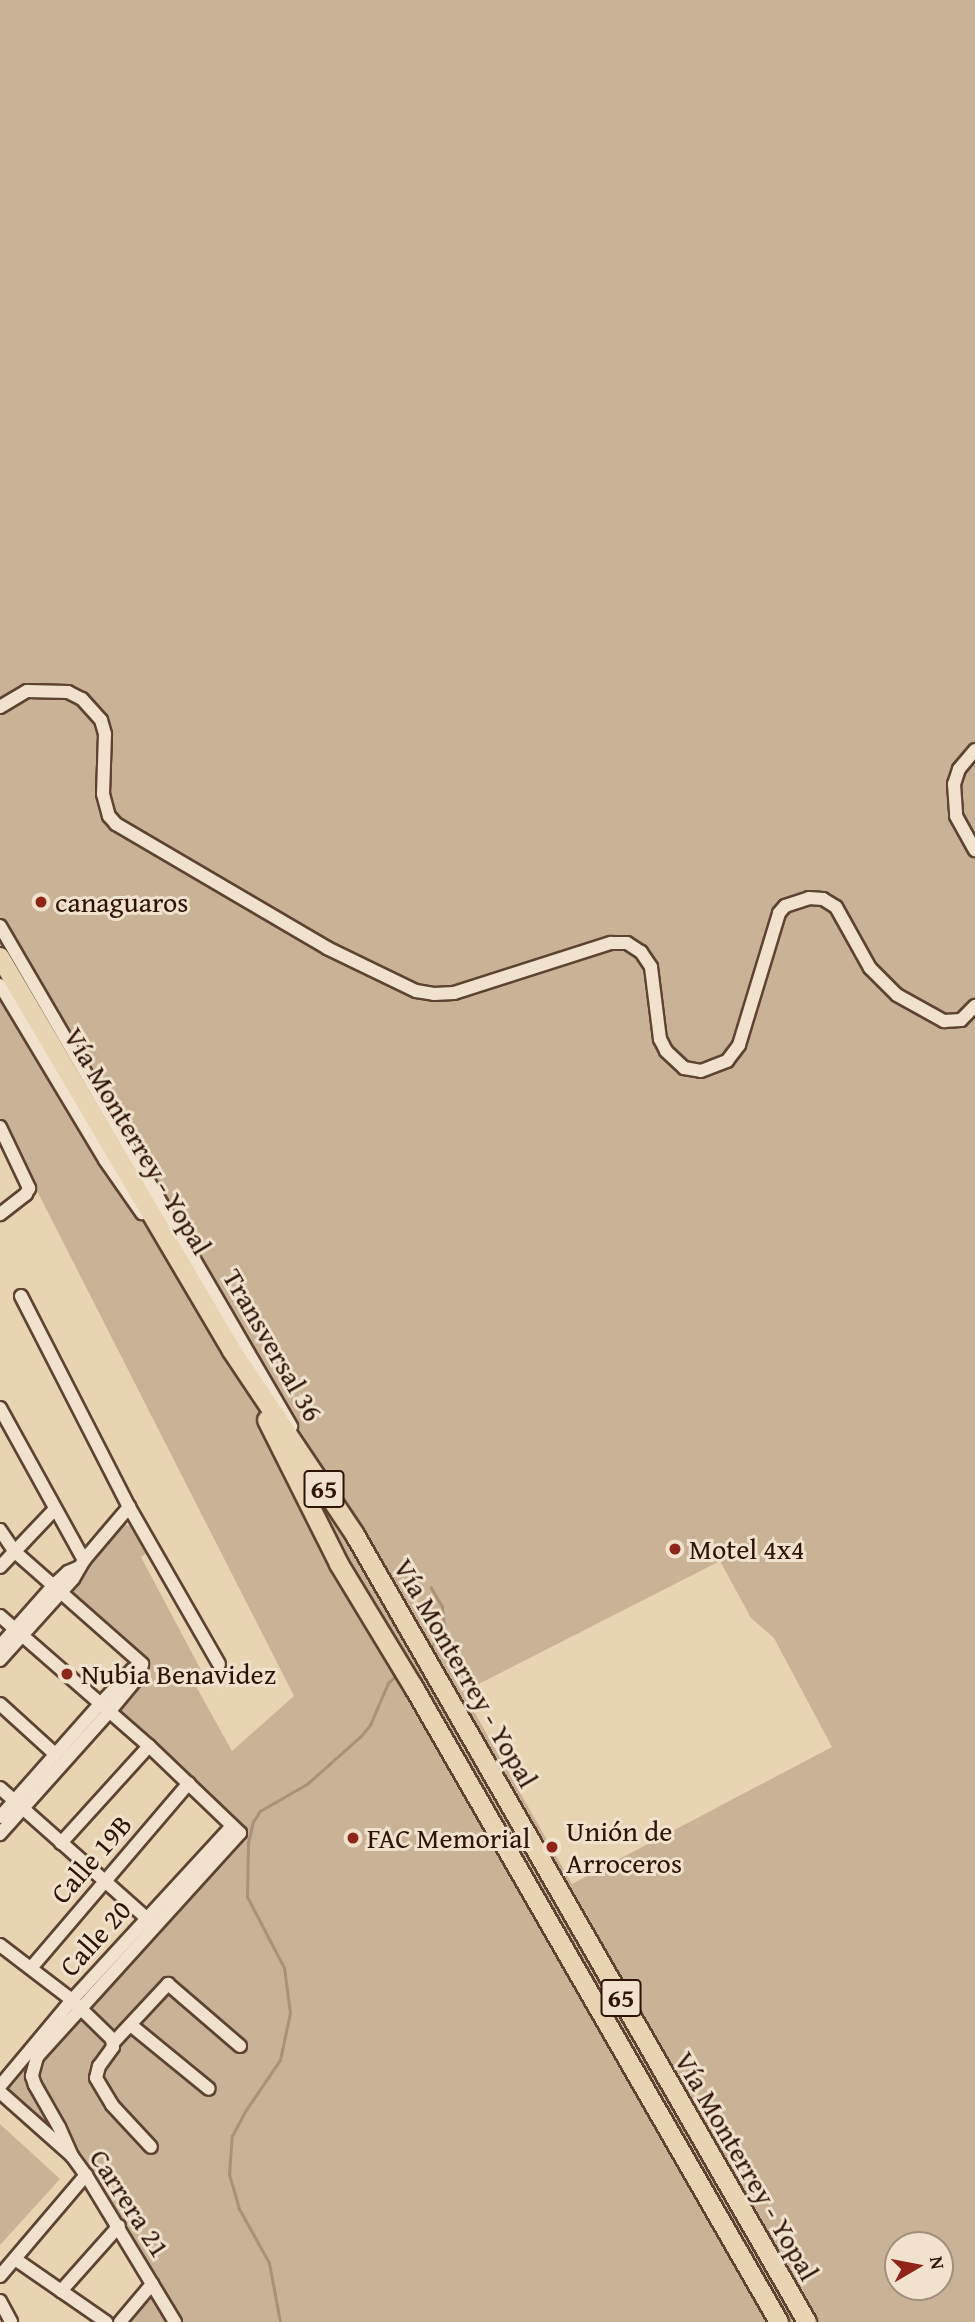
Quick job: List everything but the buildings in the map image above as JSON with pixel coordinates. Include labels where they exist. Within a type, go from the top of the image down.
[{"type":"highway","name":"Vía Monterrey - Yopal","points":[[0,957],[232,1351],[355,1535],[807,2322]]},
{"type":"highway","name":"Vía Monterrey - Yopal","points":[[232,1351],[339,1564],[413,1686],[779,2322]]},
{"type":"street","points":[[0,707],[27,691],[68,692],[82,699],[101,720],[105,734],[103,794],[109,816],[116,824],[327,948],[416,991],[434,995],[454,993],[611,943],[627,943],[641,952],[651,967],[660,1039],[666,1051],[684,1068],[708,1069],[727,1061],[739,1045],[779,913],[785,906],[809,898],[823,899],[836,907],[870,968],[897,995],[944,1021],[961,1020],[975,1006]]},
{"type":"street","points":[[975,750],[959,769],[954,784],[956,816],[975,850]]},
{"type":"street","name":"Transversal 36","points":[[0,926],[355,1535]]},
{"type":"street","name":"Transversal 36","points":[[0,985],[105,1160],[190,1281]]},
{"type":"street","points":[[0,1127],[28,1181],[26,1194],[0,1214]]},
{"type":"street","points":[[21,1296],[129,1507],[219,1664]]},
{"type":"street","points":[[1,1415],[82,1564]]},
{"type":"street","points":[[0,1660],[19,1632],[82,1564],[129,1507]]},
{"type":"street","points":[[0,1567],[54,1510]]},
{"type":"street","points":[[0,1530],[14,1551],[142,1664],[139,1669],[132,1670],[105,1708],[18,1805],[0,1817]]},
{"type":"street","points":[[0,1616],[190,1783]]},
{"type":"street","points":[[0,1646],[19,1632]]},
{"type":"street","points":[[0,1704],[55,1754]]},
{"type":"street","points":[[0,1834],[55,1754],[105,1708]]},
{"type":"street","points":[[61,1843],[149,1746]]},
{"type":"street","name":"Calle 20","points":[[0,2086],[236,1829],[190,1783]]},
{"type":"street","name":"Calle 19B","points":[[31,1968],[103,1881],[190,1783]]},
{"type":"street","points":[[0,1788],[150,1921]]},
{"type":"street","points":[[0,1945],[76,2004],[113,2043]]},
{"type":"street","points":[[151,2147],[112,2105],[96,2078],[99,2066],[113,2043],[132,2026],[168,1983],[240,2046]]},
{"type":"street","points":[[72,2156],[32,2076],[37,2057],[76,2004]]},
{"type":"street","points":[[132,2026],[209,2089]]},
{"type":"street","name":"Carrera 21","points":[[0,2092],[72,2156],[119,2226],[175,2322]]},
{"type":"street","points":[[0,2276],[86,2175]]},
{"type":"street","points":[[61,2291],[119,2226]]},
{"type":"street","points":[[15,2259],[106,2322]]},
{"type":"street","points":[[120,2322],[152,2284]]},
{"type":"street","points":[[0,2301],[11,2322]]},
{"type":"shaded area","points":[[0,0],[975,0],[975,2322],[129,2322],[157,2288],[92,2171],[5,2089],[237,1827],[117,1712],[150,1673],[150,1666],[70,1595],[90,1565],[123,1525],[137,1526],[150,1551],[141,1557],[203,1674],[193,1681],[232,1751],[294,1696],[0,1118]],"holes":[[[720,1561],[751,1618],[774,1638],[832,1747],[572,1884],[463,1692]]]},
{"type":"shaded area","points":[[0,2124],[60,2179],[0,2245]]},
{"type":"waterway","points":[[429,1650],[444,1629],[442,1607],[431,1588]]},
{"type":"waterway","points":[[280,2322],[269,2263],[239,2209],[229,2175],[232,2136],[280,2060],[290,2013],[284,1968],[247,1897],[248,1843],[253,1822],[260,1811],[307,1784],[360,1737],[370,1725],[388,1683],[399,1673]]},
{"type":"place","name":"canaguaros","points":[[41,902]]},
{"type":"place","name":"Motel 4x4","points":[[675,1549]]},
{"type":"place","name":"Nubia Benavidez","points":[[67,1674]]},
{"type":"place","name":"FAC Memorial","points":[[353,1838]]},
{"type":"place","name":"Unión de Arroceros","points":[[552,1847]]}]
